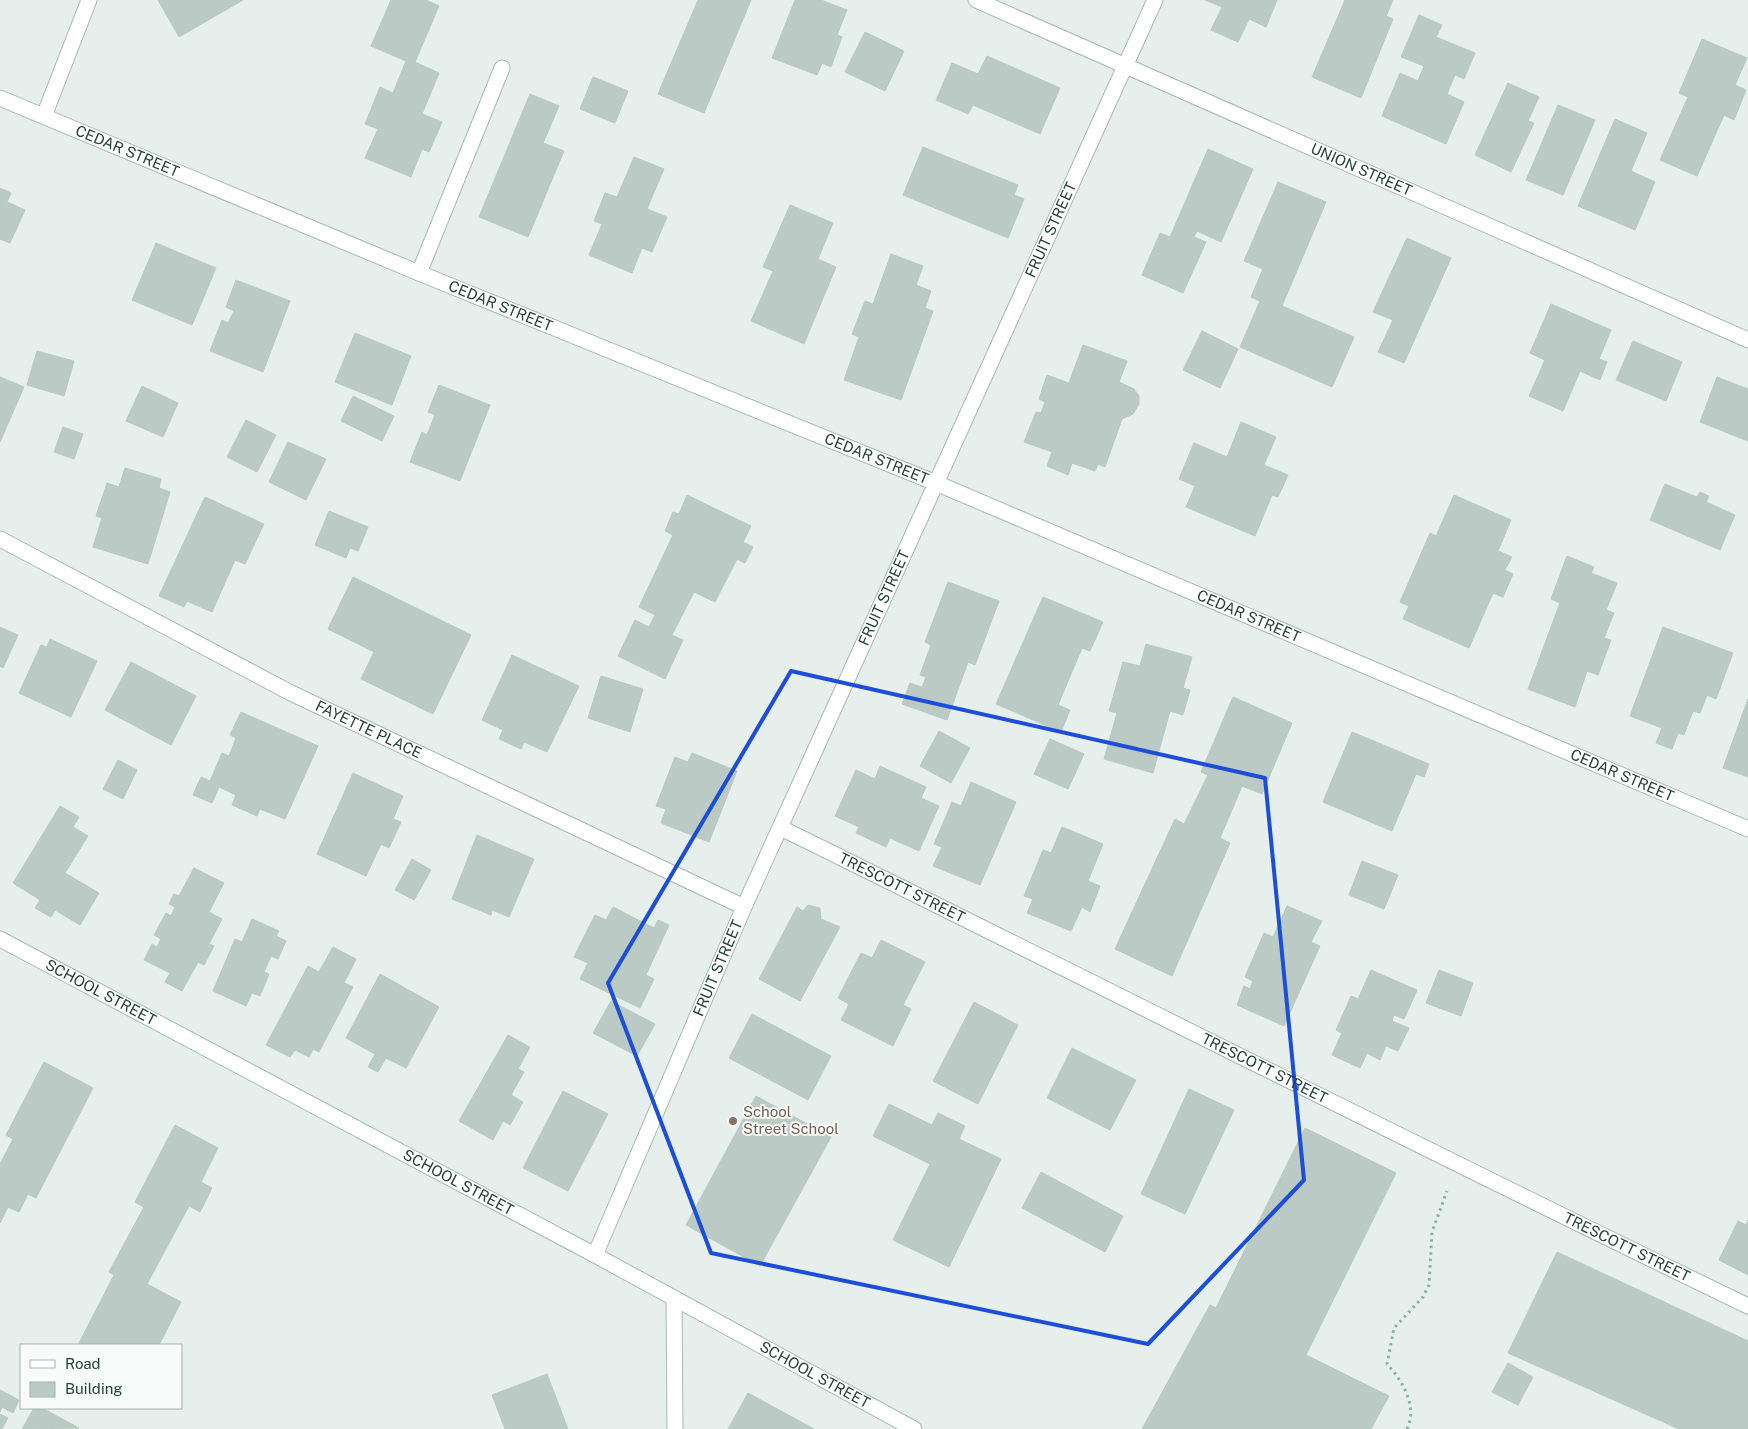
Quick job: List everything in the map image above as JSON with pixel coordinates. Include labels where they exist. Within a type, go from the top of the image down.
[{"type":"street","points":[[44,116],[89,0]]},
{"type":"street","name":"UNION STREET","points":[[976,0],[1748,340]]},
{"type":"street","name":"FRUIT STREET","points":[[595,1255],[744,907],[1155,0]]},
{"type":"street","points":[[419,273],[502,68]]},
{"type":"street","name":"CEDAR STREET","points":[[0,98],[419,273],[936,483],[1748,829]]},
{"type":"street","name":"FAYETTE PLACE","points":[[0,539],[291,694],[744,907]]},
{"type":"street","name":"TRESCOTT STREET","points":[[781,828],[1185,1027],[1494,1183],[1748,1306]]},
{"type":"street","name":"SCHOOL STREET","points":[[0,939],[595,1255],[914,1429]]},
{"type":"street","points":[[674,1298],[675,1429]]},
{"type":"path","points":[[1407,1429],[1411,1409],[1407,1394],[1401,1380],[1386,1364],[1394,1328],[1423,1297],[1429,1285],[1432,1232],[1448,1190]]},
{"type":"highlighted area","points":[[791,671],[1265,778],[1304,1180],[1148,1344],[711,1253],[608,983]]},
{"type":"building","points":[[158,0],[243,0],[179,37]]},
{"type":"building","points":[[391,0],[426,0],[439,6],[415,62],[439,73],[422,114],[442,122],[429,152],[422,149],[411,177],[365,158],[378,129],[365,124],[380,87],[393,93],[406,61],[371,46]]},
{"type":"building","points":[[698,0],[751,0],[704,113],[658,94]]},
{"type":"building","points":[[795,0],[821,0],[847,10],[837,35],[842,37],[831,67],[822,63],[817,75],[772,58]]},
{"type":"building","points":[[1205,0],[1277,0],[1266,27],[1249,19],[1238,42],[1211,30],[1222,7]]},
{"type":"building","points":[[1345,0],[1393,0],[1386,16],[1393,19],[1361,98],[1312,77]]},
{"type":"building","points":[[1419,15],[1442,25],[1436,37],[1475,53],[1464,79],[1455,75],[1447,94],[1464,102],[1446,144],[1382,116],[1400,73],[1418,81],[1424,66],[1401,57]]},
{"type":"building","points":[[865,32],[904,51],[885,91],[845,72]]},
{"type":"building","points":[[1702,39],[1747,58],[1735,85],[1746,90],[1734,120],[1724,115],[1697,176],[1660,160],[1688,97],[1679,93]]},
{"type":"building","points":[[987,56],[1060,88],[1040,134],[973,105],[968,114],[936,100],[952,63],[978,74]]},
{"type":"building","points":[[593,77],[628,91],[615,123],[580,109]]},
{"type":"building","points":[[1508,83],[1539,97],[1528,121],[1534,123],[1511,172],[1475,155]]},
{"type":"building","points":[[530,94],[559,106],[543,143],[564,151],[528,237],[479,217]]},
{"type":"building","points":[[1558,105],[1595,120],[1563,195],[1526,180]]},
{"type":"building","points":[[1615,119],[1647,133],[1631,171],[1655,182],[1635,230],[1578,206]]},
{"type":"building","points":[[923,147],[1018,185],[1014,195],[1024,199],[1008,238],[903,195]]},
{"type":"building","points":[[1208,149],[1253,169],[1221,242],[1197,231],[1194,237],[1206,242],[1183,293],[1142,275],[1160,233],[1170,237]]},
{"type":"building","points":[[634,157],[664,169],[647,209],[667,217],[652,252],[642,248],[632,273],[589,255],[602,224],[594,221],[605,193],[617,197]]},
{"type":"building","points":[[1278,182],[1326,202],[1282,306],[1354,337],[1332,387],[1240,347],[1260,301],[1251,297],[1263,269],[1244,261]]},
{"type":"building","points":[[0,188],[11,193],[7,202],[25,210],[10,243],[0,239]]},
{"type":"building","points":[[790,205],[833,223],[818,259],[836,267],[804,344],[751,321],[773,271],[763,267]]},
{"type":"building","points":[[1407,238],[1451,258],[1404,363],[1378,352],[1393,320],[1373,312]]},
{"type":"building","points":[[156,243],[216,268],[192,325],[132,300]]},
{"type":"building","points":[[891,254],[923,266],[916,285],[931,291],[925,308],[933,311],[901,400],[844,380],[859,337],[852,334],[865,301],[873,304]]},
{"type":"building","points":[[236,280],[290,301],[263,372],[210,351],[222,320],[228,323],[234,311],[226,307]]},
{"type":"building","points":[[1551,304],[1611,330],[1599,359],[1607,362],[1600,380],[1580,371],[1563,411],[1529,396],[1545,360],[1530,353]]},
{"type":"building","points":[[1202,331],[1238,349],[1220,388],[1183,370]]},
{"type":"building","points":[[355,333],[411,356],[392,405],[335,382]]},
{"type":"building","points":[[1633,341],[1682,362],[1666,401],[1616,380]]},
{"type":"building","points":[[1083,345],[1127,361],[1119,382],[1134,389],[1139,396],[1139,404],[1133,414],[1122,419],[1105,467],[1098,464],[1095,471],[1072,463],[1068,475],[1047,466],[1052,452],[1024,442],[1036,412],[1041,413],[1045,402],[1039,399],[1047,375],[1069,383]]},
{"type":"building","points":[[37,351],[74,361],[64,396],[27,385]]},
{"type":"building","points":[[0,377],[24,387],[0,442]]},
{"type":"building","points":[[1717,377],[1748,389],[1748,441],[1700,422]]},
{"type":"building","points":[[439,385],[490,405],[460,481],[410,462],[422,432],[427,435],[435,415],[428,412]]},
{"type":"building","points":[[142,386],[178,403],[163,437],[126,421]]},
{"type":"building","points":[[353,396],[394,416],[382,441],[341,421]]},
{"type":"building","points":[[246,420],[276,435],[257,472],[227,457]]},
{"type":"building","points":[[1241,422],[1276,437],[1264,465],[1288,475],[1278,497],[1272,495],[1255,536],[1186,507],[1195,486],[1179,479],[1194,443],[1227,457]]},
{"type":"building","points":[[63,427],[83,434],[74,459],[54,452]]},
{"type":"building","points":[[288,442],[326,459],[306,500],[269,482]]},
{"type":"building","points":[[125,468],[161,479],[159,488],[170,492],[148,564],[93,547],[102,518],[96,516],[107,483],[119,487]]},
{"type":"building","points":[[1665,484],[1697,497],[1700,492],[1709,496],[1706,502],[1735,515],[1720,550],[1650,520]]},
{"type":"building","points":[[687,495],[751,526],[743,542],[753,547],[745,563],[737,559],[715,602],[694,592],[672,635],[683,640],[665,679],[618,656],[635,620],[649,627],[655,615],[639,607],[673,535],[665,531],[673,512],[679,514]]},
{"type":"building","points":[[1454,495],[1511,520],[1498,551],[1512,557],[1505,570],[1513,574],[1503,597],[1493,593],[1469,648],[1403,619],[1409,606],[1400,602],[1430,533],[1436,536]]},
{"type":"building","points":[[205,497],[264,524],[245,564],[235,560],[212,612],[187,601],[184,607],[159,596]]},
{"type":"building","points":[[329,511],[368,527],[358,551],[350,548],[346,558],[315,545]]},
{"type":"building","points":[[1567,556],[1594,567],[1591,573],[1617,583],[1606,610],[1614,613],[1604,638],[1611,640],[1598,675],[1587,671],[1575,707],[1528,689],[1560,603],[1551,599]]},
{"type":"building","points":[[353,577],[471,635],[433,714],[361,679],[374,652],[328,629]]},
{"type":"building","points":[[948,582],[999,601],[975,665],[968,662],[947,720],[902,704],[910,683],[922,687],[926,677],[920,675],[931,645],[925,642]]},
{"type":"building","points":[[1043,597],[1103,622],[1090,651],[1082,648],[1058,705],[1070,710],[1061,732],[996,704]]},
{"type":"building","points":[[0,627],[18,635],[3,668],[0,666]]},
{"type":"building","points":[[1663,627],[1733,653],[1716,699],[1707,695],[1700,713],[1693,711],[1684,735],[1678,733],[1672,749],[1656,743],[1662,728],[1630,716]]},
{"type":"building","points":[[50,639],[97,661],[71,717],[19,693],[41,645],[47,647]]},
{"type":"building","points":[[1146,644],[1192,657],[1183,688],[1190,690],[1183,715],[1170,711],[1153,773],[1104,759],[1117,713],[1109,711],[1123,662],[1140,666]]},
{"type":"building","points":[[512,655],[579,686],[547,752],[524,742],[521,749],[499,739],[503,730],[482,720]]},
{"type":"building","points":[[131,662],[196,696],[171,745],[105,710]]},
{"type":"building","points":[[601,676],[643,689],[630,732],[588,718]]},
{"type":"building","points":[[1233,697],[1292,723],[1262,794],[1242,786],[1220,838],[1230,843],[1172,976],[1115,949],[1175,819],[1184,824],[1208,775],[1201,772]]},
{"type":"building","points":[[1748,699],[1748,777],[1723,768]]},
{"type":"building","points":[[241,712],[318,746],[285,819],[260,809],[257,816],[232,805],[236,795],[219,787],[212,803],[193,795],[201,777],[210,781],[222,753],[229,756],[236,738],[230,735]]},
{"type":"building","points":[[939,731],[970,748],[951,783],[920,766]]},
{"type":"building","points":[[1352,732],[1429,764],[1424,777],[1416,774],[1392,831],[1323,802]]},
{"type":"building","points":[[1050,739],[1084,754],[1068,789],[1034,774]]},
{"type":"building","points":[[692,753],[737,771],[709,842],[661,823],[666,809],[656,806],[675,757],[688,762]]},
{"type":"building","points":[[118,760],[137,770],[123,799],[103,789]]},
{"type":"building","points":[[880,766],[926,787],[921,798],[939,806],[919,851],[890,838],[886,847],[856,833],[859,827],[835,816],[856,770],[875,779]]},
{"type":"building","points":[[353,773],[403,796],[393,819],[401,822],[389,848],[381,844],[366,876],[317,854]]},
{"type":"building","points":[[971,782],[1016,802],[980,885],[933,866],[942,847],[934,844],[952,802],[961,806]]},
{"type":"building","points":[[60,806],[79,817],[73,827],[88,836],[65,873],[99,893],[80,925],[55,910],[51,917],[35,908],[40,900],[13,883]]},
{"type":"building","points":[[1062,827],[1103,844],[1088,881],[1100,886],[1090,912],[1082,907],[1071,931],[1027,913],[1033,899],[1024,896],[1043,850],[1051,853]]},
{"type":"building","points":[[477,835],[534,859],[509,917],[492,910],[491,915],[452,899]]},
{"type":"building","points":[[412,859],[431,870],[414,900],[395,890]]},
{"type":"building","points":[[1362,861],[1398,875],[1384,909],[1349,895]]},
{"type":"building","points":[[194,868],[224,883],[209,912],[222,919],[209,944],[214,946],[204,965],[198,962],[182,991],[165,982],[170,973],[144,960],[152,944],[157,947],[161,939],[154,935],[166,913],[171,916],[175,907],[169,904],[174,894],[179,896]]},
{"type":"building","points":[[808,905],[820,908],[821,919],[840,927],[800,1001],[759,979],[797,907],[803,911]]},
{"type":"building","points":[[1287,906],[1322,921],[1311,942],[1320,946],[1284,1026],[1237,1005],[1244,986],[1250,989],[1253,981],[1245,977],[1264,933],[1273,937]]},
{"type":"building","points":[[613,907],[654,928],[658,920],[669,925],[646,975],[654,979],[640,1008],[580,979],[588,963],[574,957],[595,915],[606,920]]},
{"type":"building","points":[[252,919],[279,931],[276,936],[286,941],[278,959],[271,956],[264,972],[269,974],[260,996],[252,993],[246,1006],[213,991],[235,939],[242,942]]},
{"type":"building","points":[[881,940],[925,962],[903,1005],[911,1009],[893,1046],[841,1020],[849,1004],[838,998],[861,953],[872,958]]},
{"type":"building","points":[[333,947],[356,959],[344,983],[353,987],[319,1052],[313,1049],[309,1057],[295,1050],[290,1057],[266,1045],[308,966],[319,972]]},
{"type":"building","points":[[1371,970],[1417,990],[1404,1019],[1394,1015],[1392,1021],[1409,1028],[1398,1051],[1386,1046],[1380,1060],[1367,1053],[1360,1068],[1332,1055],[1342,1033],[1336,1030],[1351,996],[1358,999]]},
{"type":"building","points":[[1439,970],[1473,983],[1461,1016],[1426,1003]]},
{"type":"building","points":[[380,974],[439,1007],[406,1068],[386,1058],[378,1072],[368,1067],[375,1054],[346,1038]]},
{"type":"building","points":[[611,1001],[655,1024],[637,1056],[593,1033]]},
{"type":"building","points":[[974,1002],[1018,1025],[978,1104],[933,1081]]},
{"type":"building","points":[[752,1014],[831,1056],[808,1100],[729,1058]]},
{"type":"building","points":[[508,1035],[530,1047],[518,1069],[524,1072],[511,1095],[523,1102],[510,1125],[503,1121],[493,1140],[459,1121]]},
{"type":"building","points":[[1072,1048],[1136,1080],[1110,1130],[1047,1098]]},
{"type":"building","points":[[44,1062],[93,1088],[36,1198],[28,1194],[19,1212],[8,1207],[0,1223],[0,1164],[13,1139],[6,1135]]},
{"type":"building","points":[[1189,1089],[1234,1110],[1185,1214],[1141,1194]]},
{"type":"building","points":[[563,1091],[608,1114],[568,1191],[523,1168]]},
{"type":"building","points":[[756,1096],[831,1137],[760,1266],[686,1225]]},
{"type":"building","points":[[889,1104],[932,1125],[938,1113],[965,1126],[959,1139],[1001,1159],[949,1267],[893,1240],[930,1164],[873,1136]]},
{"type":"building","points":[[175,1125],[218,1148],[201,1182],[212,1188],[200,1212],[189,1206],[147,1284],[181,1302],[160,1344],[79,1344],[114,1275],[109,1272],[144,1207],[135,1202]]},
{"type":"building","points":[[1305,1128],[1396,1173],[1306,1355],[1389,1396],[1371,1429],[1142,1429],[1210,1305],[1216,1308]]},
{"type":"building","points":[[1041,1172],[1123,1216],[1105,1252],[1022,1208]]},
{"type":"building","points":[[1748,1220],[1748,1275],[1719,1260],[1738,1221],[1746,1225]]},
{"type":"building","points":[[1557,1252],[1748,1341],[1748,1429],[1679,1429],[1508,1353]]},
{"type":"building","points":[[1508,1363],[1533,1377],[1518,1405],[1492,1392]]},
{"type":"building","points":[[547,1374],[568,1429],[505,1429],[492,1395]]},
{"type":"building","points":[[0,1390],[19,1400],[13,1413],[2,1407],[0,1412]]},
{"type":"building","points":[[748,1393],[814,1429],[728,1429]]},
{"type":"building","points":[[33,1409],[44,1409],[79,1428],[22,1429]]},
{"type":"building","points":[[0,1414],[8,1418],[2,1429],[0,1429]]},
{"type":"place","name":"School Street School","points":[[733,1121]]}]
